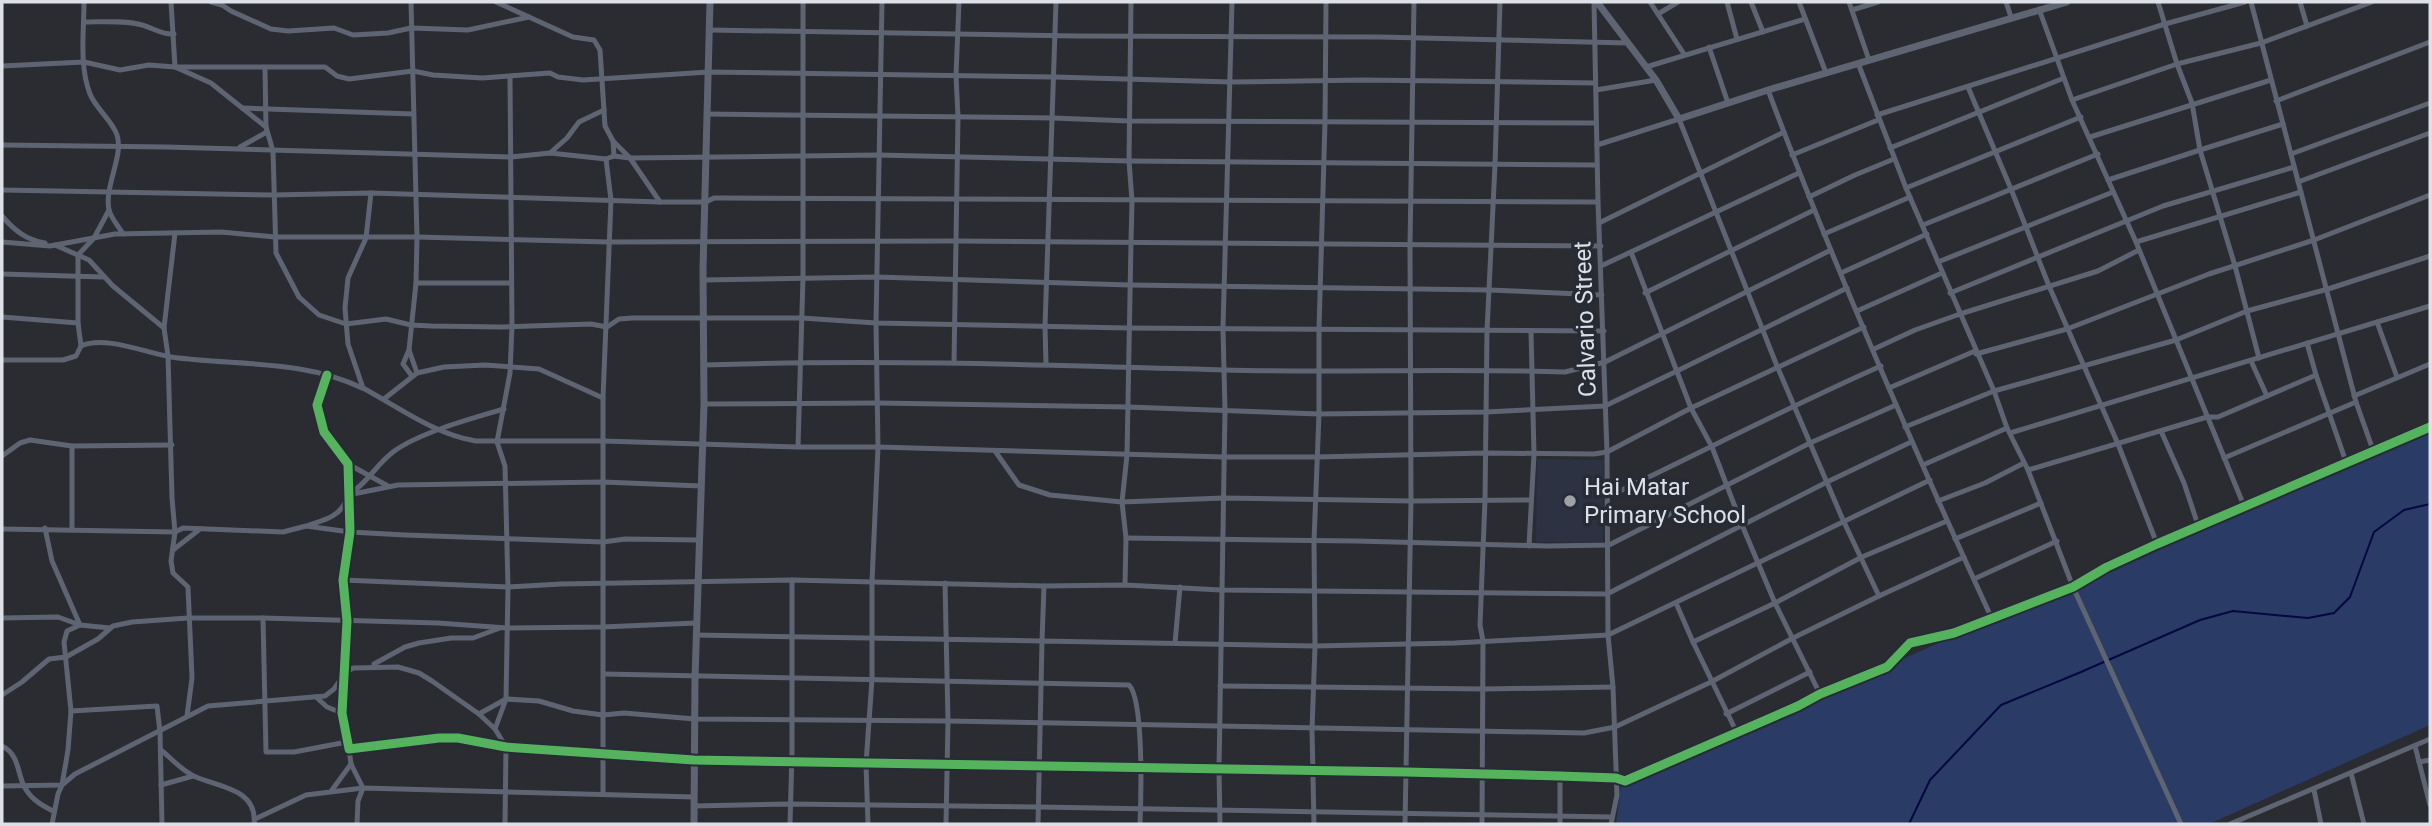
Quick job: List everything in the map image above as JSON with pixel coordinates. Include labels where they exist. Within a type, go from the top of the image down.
[{"type":"street","points":[[2,360],[63,360],[74,358],[81,346],[78,323],[78,255],[94,238],[109,210],[109,192],[118,147],[116,132],[90,94],[84,62],[84,2]]},
{"type":"street","points":[[171,2],[175,68]]},
{"type":"street","points":[[211,2],[266,28],[280,31],[334,28],[353,34],[388,33],[411,28],[468,30],[529,17]]},
{"type":"street","points":[[411,2],[418,237],[409,350],[414,375]]},
{"type":"street","points":[[496,2],[573,37],[594,40],[600,50],[605,126],[612,141],[614,156]]},
{"type":"street","points":[[695,824],[696,623],[704,404],[703,280],[710,2]]},
{"type":"street","points":[[798,447],[803,277],[803,2]]},
{"type":"street","points":[[868,824],[866,764],[872,679],[872,582],[878,447],[876,323],[882,2]]},
{"type":"street","points":[[954,363],[959,2]]},
{"type":"street","points":[[1046,365],[1056,2]]},
{"type":"street","points":[[1125,585],[1126,538],[1122,502],[1127,456],[1132,201],[1129,161],[1131,2]]},
{"type":"street","points":[[1220,824],[1226,370],[1223,328],[1225,200],[1233,2]]},
{"type":"street","points":[[1314,824],[1314,541],[1320,370],[1326,2]]},
{"type":"street","points":[[1405,824],[1412,412],[1410,244],[1414,2]]},
{"type":"street","points":[[1482,824],[1484,730],[1483,641],[1480,625],[1487,331],[1500,2]]},
{"type":"street","points":[[1595,2],[1646,66],[1679,119],[1777,366],[1879,596]]},
{"type":"street","name":"Calvario Street","points":[[1595,2],[1597,164],[1609,545],[1608,635],[1618,795],[1611,824]]},
{"type":"street","points":[[1650,2],[1684,54]]},
{"type":"street","points":[[1658,14],[1678,2]]},
{"type":"street","points":[[1727,2],[1737,39]]},
{"type":"street","points":[[1751,2],[1763,32]]},
{"type":"street","points":[[1798,2],[1826,73]]},
{"type":"street","points":[[1849,2],[1869,60]]},
{"type":"street","points":[[1852,10],[1878,2]]},
{"type":"street","points":[[2006,2],[2011,17]]},
{"type":"street","points":[[1597,145],[1768,90],[2063,2]]},
{"type":"street","points":[[2158,2],[2192,103],[2200,150],[2221,216],[2259,358]]},
{"type":"street","points":[[1792,155],[1878,118],[1968,87],[2165,24],[2245,2]]},
{"type":"street","points":[[2251,2],[2355,399],[2373,450]]},
{"type":"street","points":[[2300,2],[2307,26]]},
{"type":"street","points":[[2072,100],[2177,64],[2261,43],[2372,2]]},
{"type":"street","points":[[2039,9],[2072,100],[2136,242],[2244,506]]},
{"type":"street","points":[[1646,66],[1805,19]]},
{"type":"street","points":[[84,22],[129,23],[143,25],[167,35],[174,34]]},
{"type":"street","points":[[710,30],[1628,43]]},
{"type":"street","points":[[2276,101],[2430,42]]},
{"type":"street","points":[[1709,47],[1728,103]]},
{"type":"street","points":[[2,66],[84,62],[120,71],[149,65],[175,68],[325,67],[337,76],[349,79],[413,71],[465,78],[542,73],[583,80],[709,72],[1231,82],[1326,80],[1595,83]]},
{"type":"street","points":[[1858,63],[1894,159],[1994,391],[2008,430],[2028,470],[2073,587],[2181,824]]},
{"type":"street","points":[[175,68],[211,83],[266,130]]},
{"type":"street","points":[[265,69],[266,130],[273,151],[276,253],[299,297],[319,315],[346,324],[386,319],[411,325],[591,324],[607,327],[619,318],[802,318],[876,323],[1128,328],[1604,331]]},
{"type":"street","points":[[495,729],[506,699],[504,628],[508,587],[505,466],[497,442],[510,367],[512,326],[510,77]]},
{"type":"street","points":[[1890,148],[2064,78]]},
{"type":"street","points":[[1596,90],[1656,80]]},
{"type":"street","points":[[2090,137],[2271,80]]},
{"type":"street","points":[[1968,87],[2067,329],[2118,443],[2157,544]]},
{"type":"street","points":[[1768,90],[1814,210],[1911,442],[1992,619]]},
{"type":"street","points":[[2291,153],[2430,103]]},
{"type":"street","points":[[240,108],[413,114]]},
{"type":"street","points":[[550,153],[567,138],[579,122],[604,110]]},
{"type":"street","points":[[708,114],[1412,124],[1596,123]]},
{"type":"street","points":[[1906,188],[1994,150],[2081,117]]},
{"type":"street","points":[[2108,180],[2283,124]]},
{"type":"street","points":[[237,149],[266,130]]},
{"type":"street","points":[[1599,223],[1784,132]]},
{"type":"street","points":[[2298,182],[2430,133]]},
{"type":"street","points":[[612,141],[630,158],[660,202]]},
{"type":"street","points":[[2,145],[511,157],[550,153],[607,159],[614,156],[707,158],[878,155],[1324,164],[1597,164]]},
{"type":"street","points":[[1923,225],[2098,154]]},
{"type":"street","points":[[603,794],[603,398],[611,200],[607,159]]},
{"type":"street","points":[[1809,197],[1894,159]]},
{"type":"street","points":[[1950,293],[2125,220],[2294,167]]},
{"type":"street","points":[[1601,266],[1799,173]]},
{"type":"street","points":[[2,190],[273,195],[371,193],[660,202],[706,202],[714,198],[1493,204],[1598,202]]},
{"type":"street","points":[[1938,262],[2113,192]]},
{"type":"street","points":[[2136,242],[2301,192]]},
{"type":"street","points":[[363,388],[348,344],[346,324],[348,278],[366,238],[371,193]]},
{"type":"street","points":[[1889,388],[1975,352],[2067,329],[2430,195]]},
{"type":"street","points":[[1825,234],[1910,197]]},
{"type":"street","points":[[109,210],[123,234]]},
{"type":"street","points":[[1646,293],[1814,210]]},
{"type":"street","points":[[2,216],[15,232],[33,242],[57,245],[89,260],[104,278],[164,328]]},
{"type":"street","points":[[2,242],[33,246],[57,245],[65,241],[123,234],[221,232],[275,237],[418,237],[608,242],[957,241],[1601,246]]},
{"type":"street","points":[[175,233],[164,328],[172,445],[175,532],[173,573],[188,587],[192,678],[187,716]]},
{"type":"street","points":[[1841,273],[1927,234]]},
{"type":"street","points":[[704,365],[878,362],[1226,370],[1564,372],[1605,362],[1831,250]]},
{"type":"street","points":[[1874,349],[1915,330],[1960,314],[2098,271],[2139,250]]},
{"type":"street","points":[[1630,252],[1691,408],[1712,447],[1775,603],[1820,694]]},
{"type":"street","points":[[1905,427],[1994,391],[2176,340],[2247,311],[2430,257]]},
{"type":"street","points":[[1857,312],[1942,273]]},
{"type":"street","points":[[2,274],[104,278]]},
{"type":"street","points":[[703,280],[877,278],[1130,285],[1412,288],[1602,295]]},
{"type":"street","points":[[416,283],[511,283]]},
{"type":"street","points":[[704,404],[878,403],[1128,407],[1319,414],[1486,412],[1605,406],[1847,288]]},
{"type":"street","points":[[1923,465],[2008,430],[2251,361],[2430,306]]},
{"type":"street","points":[[2,317],[78,323]]},
{"type":"street","points":[[2377,322],[2397,377]]},
{"type":"street","points":[[81,346],[113,344],[168,356],[269,365],[327,375],[363,388],[460,439],[497,442],[603,441],[878,447],[1127,456],[1317,457],[1607,452],[1777,366],[1864,327]]},
{"type":"street","points":[[1529,545],[1534,453],[1531,331]]},
{"type":"street","points":[[2307,343],[2328,414],[2346,462]]},
{"type":"street","points":[[409,350],[402,364],[414,375]]},
{"type":"street","points":[[2251,361],[2267,396]]},
{"type":"street","points":[[384,399],[414,375],[444,367],[485,365],[539,369],[603,398]]},
{"type":"street","points":[[2224,458],[2328,414],[2397,377],[2430,365]]},
{"type":"street","points":[[1607,497],[1794,405],[1881,366]]},
{"type":"street","points":[[327,375],[317,405],[324,432],[348,464],[388,486]]},
{"type":"street","points":[[2028,470],[2218,417],[2316,375]]},
{"type":"street","points":[[1126,538],[1609,545],[1811,443],[1896,405]]},
{"type":"street","points":[[2,529],[72,528],[175,532],[183,528],[283,532],[339,512],[348,495],[403,445],[504,409]]},
{"type":"street","points":[[263,618],[266,752],[458,738],[506,747],[694,760],[1482,773],[1616,778],[1625,781],[1887,667],[1910,643],[1954,633],[2073,587],[2107,567],[2157,544],[2373,450],[2430,429]]},
{"type":"street","points":[[2161,431],[2184,483],[2198,526]]},
{"type":"street","points":[[2,456],[20,443],[30,440],[72,446],[172,445]]},
{"type":"street","points":[[344,580],[508,587],[561,583],[792,580],[1044,586],[1125,585],[1221,590],[1607,594],[1911,442]]},
{"type":"street","points":[[72,446],[72,528]]},
{"type":"street","points":[[995,451],[1019,485],[1050,495],[1122,502],[1223,498],[1530,500]]},
{"type":"street","points":[[1938,501],[1986,483],[2024,463]]},
{"type":"street","points":[[348,464],[350,532],[344,580],[347,621],[342,713],[351,764],[363,788],[358,801],[357,824]]},
{"type":"street","points":[[696,635],[1315,646],[1608,635],[1930,480]]},
{"type":"street","points":[[348,495],[388,486],[505,483],[603,482],[701,486]]},
{"type":"street","points":[[1955,539],[2041,503]]},
{"type":"street","points":[[1693,642],[1862,557],[1947,521]]},
{"type":"street","points":[[306,526],[350,532],[603,542],[625,539],[699,540]]},
{"type":"street","points":[[45,528],[52,561],[80,625]]},
{"type":"street","points":[[173,550],[200,529]]},
{"type":"street","points":[[1974,579],[2057,541]]},
{"type":"street","points":[[479,714],[506,699],[539,702],[558,709],[603,715],[624,713],[695,719],[1584,733],[1615,727],[1711,682],[1879,596],[1964,557]]},
{"type":"street","points":[[790,824],[793,719],[792,580]]},
{"type":"street","points":[[945,583],[948,721],[946,824]]},
{"type":"street","points":[[1038,824],[1044,586]]},
{"type":"street","points":[[1175,643],[1180,587]]},
{"type":"street","points":[[1676,603],[1737,733]]},
{"type":"street","points":[[2,618],[58,617],[80,625],[110,628],[132,622],[188,618],[263,618],[504,628],[696,623]]},
{"type":"street","points":[[52,824],[68,750],[71,711],[64,642],[67,631],[80,625]]},
{"type":"street","points":[[2,695],[49,659],[66,657],[98,639],[110,628]]},
{"type":"street","points":[[372,666],[405,647],[451,638],[473,638],[504,628]]},
{"type":"street","points":[[2,786],[62,785],[92,764],[214,704],[325,696],[334,690],[346,672],[353,668],[398,667],[419,673],[479,714],[495,729],[506,747],[505,824]]},
{"type":"street","points":[[1726,714],[1810,672]]},
{"type":"street","points":[[604,674],[1129,685],[1135,696],[1140,726],[1140,824]]},
{"type":"street","points":[[1220,686],[1408,689],[1613,687]]},
{"type":"street","points":[[316,697],[327,707],[342,713]]},
{"type":"street","points":[[71,711],[157,706],[161,750],[162,824]]},
{"type":"street","points":[[2230,824],[2430,739]]},
{"type":"street","points":[[2,746],[14,756],[24,785],[39,804],[53,811]]},
{"type":"street","points":[[2414,746],[2430,805]]},
{"type":"street","points":[[161,750],[193,776],[235,790],[249,802],[254,822],[306,795],[363,788],[603,794],[694,801],[790,804],[1612,817]]},
{"type":"street","points":[[2419,762],[2430,760]]},
{"type":"street","points":[[331,790],[351,764]]},
{"type":"street","points":[[2351,774],[2364,824]]},
{"type":"street","points":[[161,785],[193,776]]},
{"type":"street","points":[[1560,776],[1560,824]]},
{"type":"street","points":[[2314,790],[2321,824]]},
{"type":"street","points":[[2251,817],[2253,824]]},
{"type":"shaded area","points":[[2430,432],[2430,725],[2209,824],[1616,824],[1621,784],[1950,638]]},
{"type":"shaded area","name":"Hai Matar Primary School","points":[[1537,459],[1604,460],[1603,542],[1536,542]]},
{"type":"waterway","points":[[1909,824],[1930,780],[2001,705],[2200,620],[2233,611],[2308,618],[2334,613],[2350,597],[2374,532],[2404,510],[2430,504]]},
{"type":"cycle path","points":[[327,375],[317,405],[324,432],[348,464],[350,532],[343,580],[347,621],[342,713],[349,749],[458,738],[506,747],[694,760],[1406,772],[1616,778],[1625,781],[1887,667],[1910,643],[1954,633],[2073,587],[2107,567],[2157,544],[2430,427]]},
{"type":"place","name":"Hai Matar Primary School","points":[[1570,501]]}]
